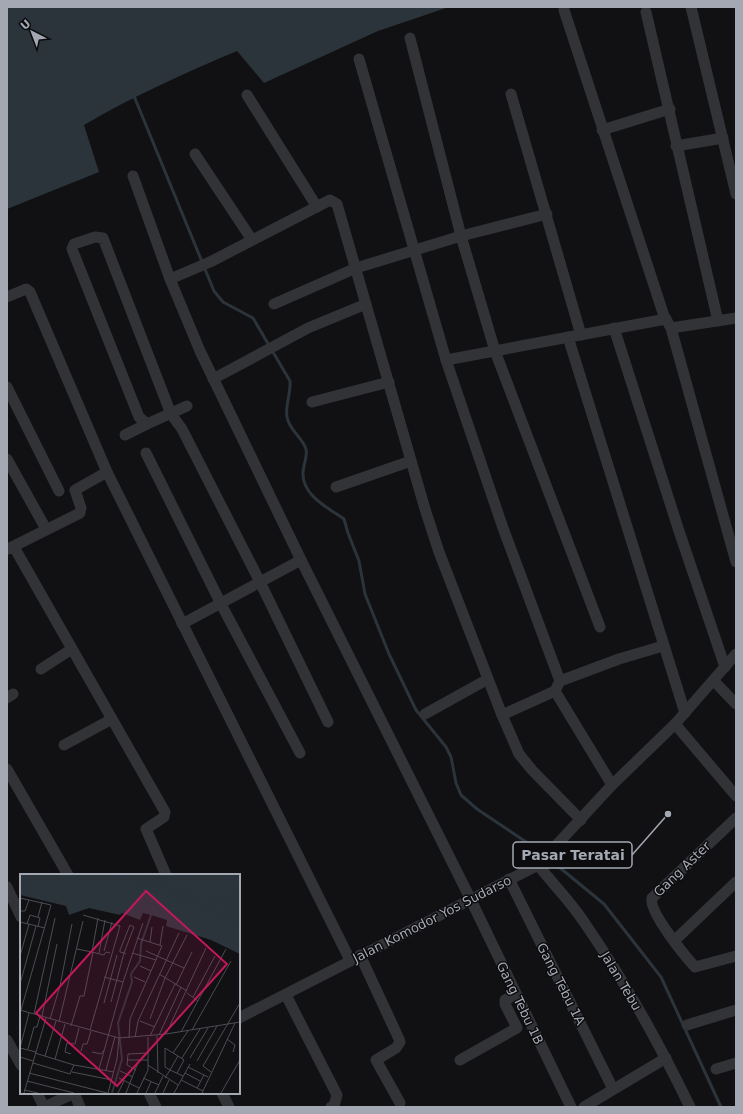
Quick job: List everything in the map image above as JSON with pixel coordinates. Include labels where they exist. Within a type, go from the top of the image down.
[{"type":"street","points":[[690,7],[736,194]]},
{"type":"street","points":[[564,10],[602,130],[668,324],[736,562]]},
{"type":"street","points":[[646,12],[670,109],[676,146],[718,321]]},
{"type":"street","points":[[410,38],[461,236],[495,351],[600,627]]},
{"type":"street","points":[[359,59],[446,360],[557,686],[612,785]]},
{"type":"street","points":[[511,94],[547,214],[580,335]]},
{"type":"street","points":[[247,95],[317,207]]},
{"type":"street","points":[[602,130],[670,109]]},
{"type":"street","points":[[676,146],[723,138]]},
{"type":"street","points":[[195,154],[252,240]]},
{"type":"street","name":"Gang Tebu 1B","points":[[133,176],[170,279],[213,379],[301,560],[470,898],[515,995],[571,1107]]},
{"type":"street","points":[[170,279],[205,264],[330,200],[337,204],[411,461],[439,552],[502,716],[519,754],[532,770],[580,820]]},
{"type":"street","points":[[274,304],[356,268],[461,236],[547,214]]},
{"type":"street","points":[[147,424],[137,414],[72,249],[74,244],[95,237],[102,238],[171,414],[182,429],[260,582],[328,722]]},
{"type":"street","points":[[7,297],[26,289],[28,290],[107,472],[182,624],[399,1039],[400,1042],[396,1048],[376,1060],[400,1103]]},
{"type":"street","points":[[213,379],[308,328],[366,304]]},
{"type":"street","points":[[446,360],[568,338],[614,328],[718,321],[736,318]]},
{"type":"street","points":[[614,328],[679,531],[725,666]]},
{"type":"street","points":[[568,338],[685,713]]},
{"type":"street","points":[[312,402],[389,382]]},
{"type":"street","points":[[7,387],[60,491]]},
{"type":"street","points":[[125,435],[187,406]]},
{"type":"street","points":[[146,453],[221,604],[300,753]]},
{"type":"street","points":[[7,459],[46,529]]},
{"type":"street","points":[[336,487],[411,461]]},
{"type":"street","points":[[107,472],[75,490],[81,508],[80,513],[10,548],[72,649],[165,812],[164,817],[146,829],[166,874]]},
{"type":"street","points":[[182,624],[301,560]]},
{"type":"street","points":[[502,716],[557,686],[619,659],[663,646]]},
{"type":"street","points":[[40,669],[72,649]]},
{"type":"street","name":"Jalan Komodor Yos Sudarso","points":[[240,1018],[286,995],[355,957],[470,898],[540,864],[612,785],[675,724],[736,654]]},
{"type":"street","points":[[425,714],[488,679]]},
{"type":"street","points":[[714,680],[736,704]]},
{"type":"street","points":[[64,745],[112,719]]},
{"type":"street","points":[[675,724],[736,796]]},
{"type":"street","points":[[7,768],[67,874]]},
{"type":"street","name":"Gang Aster","points":[[736,818],[652,898],[651,906],[674,941],[694,966],[697,967],[736,956]]},
{"type":"street","name":"Jalan Tebu","points":[[540,864],[584,921],[622,980],[666,1058],[690,1107]]},
{"type":"street","name":"Gang Tebu 1A","points":[[509,879],[613,1089]]},
{"type":"street","points":[[674,941],[736,882]]},
{"type":"street","points":[[7,888],[20,915]]},
{"type":"street","points":[[286,995],[337,1095],[334,1106],[331,1107]]},
{"type":"street","points":[[460,1060],[517,1028],[504,1004],[505,1000],[515,995]]},
{"type":"street","points":[[687,1025],[736,1010]]},
{"type":"street","points":[[7,1040],[20,1063]]},
{"type":"street","points":[[584,1107],[666,1058]]},
{"type":"street","points":[[716,1069],[736,1063]]},
{"type":"street","points":[[38,1094],[44,1107],[72,1094]]},
{"type":"street","points":[[74,1094],[80,1107]]},
{"type":"street","points":[[150,1094],[156,1107]]},
{"type":"street","points":[[222,1094],[229,1107]]},
{"type":"shaded area","points":[[7,7],[449,7],[378,31],[264,83],[237,51],[179,76],[121,104],[84,125],[99,172],[7,209]]},
{"type":"waterway","points":[[134,96],[214,291],[223,302],[253,318],[290,381],[287,417],[290,426],[302,441],[306,449],[303,473],[304,481],[311,494],[317,500],[344,519],[359,561],[365,594],[389,654],[416,710],[446,747],[451,757],[456,783],[461,795],[477,809],[544,854]]},
{"type":"waterway","points":[[548,858],[604,904],[661,977],[721,1107]]},
{"type":"place","name":"Pasar Teratai","points":[[668,814]]}]
